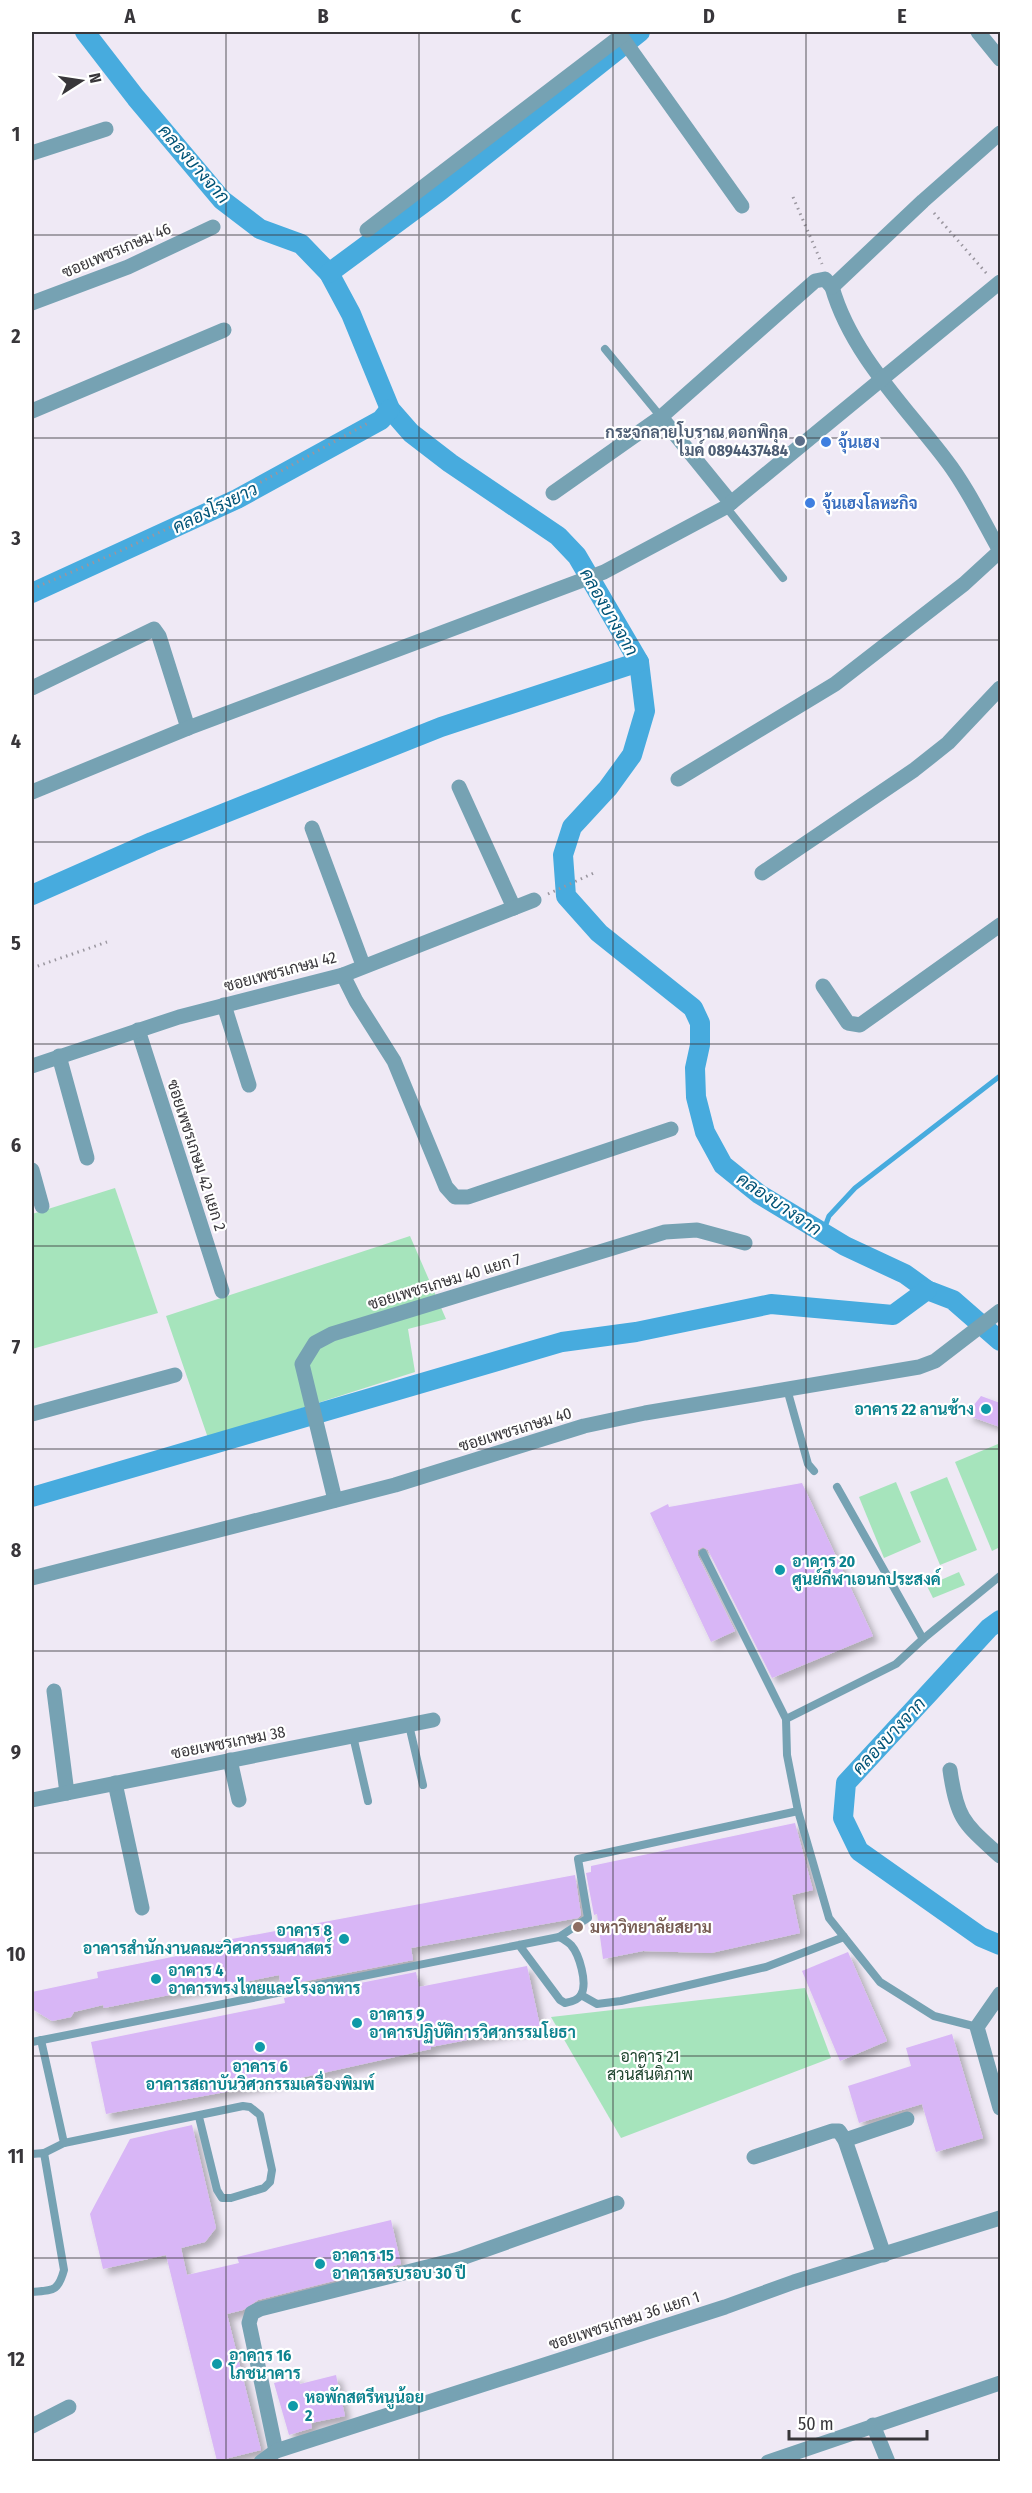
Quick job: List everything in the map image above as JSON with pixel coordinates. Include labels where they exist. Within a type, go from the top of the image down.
[{"type":"street","points":[[978,32],[1000,60]]},
{"type":"street","points":[[367,230],[621,36],[742,206]]},
{"type":"street","points":[[32,153],[106,129]]},
{"type":"street","points":[[832,287],[923,201],[1000,133]]},
{"type":"street","name":"ซอยเพชรเกษม 46","points":[[32,303],[128,267],[213,227]]},
{"type":"street","points":[[553,493],[661,417],[815,281],[825,279],[832,287],[851,332],[883,381],[948,462],[1000,551],[964,584],[835,684],[678,779]]},
{"type":"street","points":[[32,792],[188,728],[435,633],[604,572],[728,505],[883,381],[999,283]]},
{"type":"street","points":[[32,411],[224,330]]},
{"type":"street","points":[[661,417],[728,505]]},
{"type":"street","points":[[32,688],[154,629],[159,636],[188,728]]},
{"type":"street","points":[[762,873],[914,770],[948,743],[1000,688]]},
{"type":"street","points":[[459,787],[514,908]]},
{"type":"street","points":[[312,828],[363,965]]},
{"type":"street","name":"ซอยเพชรเกษม 42","points":[[32,1066],[138,1030],[224,1005],[343,975],[363,965],[534,900]]},
{"type":"street","points":[[823,986],[848,1023],[860,1025],[1000,925]]},
{"type":"street","points":[[343,975],[356,1001],[394,1061],[446,1187],[455,1197],[468,1197],[671,1129]]},
{"type":"street","points":[[224,1005],[249,1084]]},
{"type":"street","name":"ซอยเพชรเกษม 42 แยก 2","points":[[138,1030],[222,1291]]},
{"type":"street","points":[[59,1056],[87,1158]]},
{"type":"street","points":[[32,1170],[42,1206]]},
{"type":"street","name":"ซอยเพชรเกษม 40 แยก 7","points":[[335,1500],[302,1365],[315,1343],[332,1334],[665,1232],[697,1230],[745,1244]]},
{"type":"street","name":"ซอยเพชรเกษม 40","points":[[32,1578],[395,1485],[584,1426],[645,1413],[919,1366],[935,1361],[1000,1312]]},
{"type":"street","points":[[32,1414],[176,1375]]},
{"type":"street","points":[[54,1691],[67,1793]]},
{"type":"street","name":"ซอยเพชรเกษม 38","points":[[32,1800],[432,1720]]},
{"type":"street","points":[[230,1760],[239,1800]]},
{"type":"street","points":[[951,1770],[959,1814],[965,1824],[1000,1856]]},
{"type":"street","points":[[115,1782],[142,1908]]},
{"type":"street","points":[[1000,1994],[977,2027],[1000,2105]]},
{"type":"street","points":[[845,2140],[907,2119]]},
{"type":"street","points":[[754,2157],[832,2131],[839,2131],[845,2140],[885,2255]]},
{"type":"street","points":[[276,2451],[249,2323],[252,2313],[260,2309],[459,2259],[617,2204]]},
{"type":"street","name":"ซอยเพชรเกษม 36 แยก 1","points":[[261,2462],[276,2451],[725,2307],[794,2282],[1000,2218]]},
{"type":"street","points":[[768,2462],[1000,2384]]},
{"type":"street","points":[[32,2426],[69,2407]]},
{"type":"street","points":[[873,2425],[888,2462]]},
{"type":"lane","points":[[605,349],[661,417]]},
{"type":"lane","points":[[728,505],[783,579]]},
{"type":"lane","points":[[787,1389],[808,1464],[814,1470]]},
{"type":"lane","points":[[837,1487],[923,1639]]},
{"type":"lane","points":[[703,1553],[786,1719],[787,1755],[798,1811],[829,1918],[880,1982],[934,2016],[977,2027]]},
{"type":"lane","points":[[786,1719],[896,1664],[1000,1576]]},
{"type":"lane","points":[[409,1725],[423,1785]]},
{"type":"lane","points":[[353,1736],[368,1801]]},
{"type":"lane","points":[[32,2042],[559,1937],[588,1918],[578,1859],[798,1811]]},
{"type":"lane","points":[[519,1945],[560,2000],[565,2003],[574,2001],[581,1995],[583,1985],[578,1957],[570,1944],[559,1937]]},
{"type":"lane","points":[[581,1995],[597,2004],[621,2001],[766,1967],[844,1937]]},
{"type":"lane","points":[[41,2040],[64,2143]]},
{"type":"lane","points":[[32,2154],[44,2152],[64,2143],[243,2106],[250,2107],[260,2115],[272,2170],[270,2182],[264,2188],[231,2198],[222,2198],[217,2190],[199,2116]]},
{"type":"lane","points":[[32,2292],[53,2290],[61,2284],[64,2270],[44,2152]]},
{"type":"path","points":[[793,197],[832,287]]},
{"type":"path","points":[[923,201],[999,283]]},
{"type":"path","points":[[32,588],[118,552],[230,499],[370,422]]},
{"type":"path","points":[[534,900],[596,872]]},
{"type":"path","points":[[32,968],[107,942]]},
{"type":"green space","points":[[115,1188],[158,1313],[32,1349],[32,1214]]},
{"type":"green space","points":[[410,1236],[446,1319],[408,1329],[415,1372],[208,1438],[166,1316]]},
{"type":"green space","points":[[998,1444],[1000,1449],[1000,1547],[992,1551],[955,1462]]},
{"type":"green space","points":[[947,1477],[977,1550],[940,1565],[910,1492]]},
{"type":"green space","points":[[896,1482],[921,1542],[884,1558],[859,1497]]},
{"type":"green space","points":[[959,1572],[965,1585],[933,1598],[927,1586]]},
{"type":"green space","name":"อาคาร 21 สวนสันติภาพ","points":[[805,1988],[831,2058],[621,2138],[551,2017]]},
{"type":"building","name":"อาคาร 22 ลานช้าง","points":[[981,1396],[1000,1403],[1000,1427],[966,1415]]},
{"type":"building","name":"อาคาร 20 ศูนย์กีฬาเอนกประสงค์","points":[[802,1483],[873,1636],[772,1678],[708,1550],[703,1547],[698,1550],[698,1556],[735,1631],[711,1642],[650,1513],[668,1504],[669,1507]]},
{"type":"building","points":[[795,1823],[813,1890],[792,1895],[800,1933],[711,1953],[643,1951],[603,1959],[597,1914],[594,1915],[586,1873],[591,1872],[591,1866]]},
{"type":"building","points":[[575,1875],[581,1915],[578,1918],[411,1948],[413,1960],[281,1986],[279,1975],[225,1986],[225,1984],[104,2008],[103,2005],[74,2012],[71,2017],[52,2021],[32,2009],[32,1992],[98,1978],[97,1972],[217,1948],[216,1942]]},
{"type":"building","points":[[848,1952],[887,2041],[840,2061],[802,1971]]},
{"type":"building","points":[[527,1966],[540,2026],[431,2047],[431,2049],[296,2079],[106,2114],[91,2042],[285,2003],[284,1998],[416,1972],[419,1987]]},
{"type":"building","points":[[952,2034],[983,2138],[936,2152],[922,2104],[859,2123],[848,2086],[911,2066],[906,2048]]},
{"type":"building","points":[[192,2125],[216,2228],[205,2242],[181,2248],[187,2275],[239,2263],[237,2257],[391,2220],[401,2264],[258,2300],[243,2310],[227,2314],[261,2450],[217,2461],[166,2255],[103,2269],[90,2214],[130,2139]]},
{"type":"building","points":[[336,2375],[345,2416],[311,2423],[312,2428],[289,2435],[274,2383],[298,2377],[300,2384]]},
{"type":"waterway","name":"คลองบางจาก","points":[[85,32],[136,98],[222,200],[260,229],[301,244],[329,273],[351,314],[390,409],[411,433],[450,463],[558,536],[577,556],[639,662],[645,711],[632,755],[608,788],[572,827],[563,855],[566,896],[599,933],[693,1008],[700,1023],[700,1045],[695,1068],[696,1097],[705,1132],[723,1165],[759,1194],[845,1246],[905,1274],[927,1290],[953,1300],[1000,1341]]},
{"type":"waterway","points":[[329,273],[440,191],[640,32]]},
{"type":"waterway","name":"คลองโรงยาว","points":[[32,593],[237,499],[381,420],[390,409]]},
{"type":"waterway","points":[[32,895],[152,842],[441,727],[639,662]]},
{"type":"waterway","points":[[823,1232],[829,1216],[855,1188],[1000,1076]]},
{"type":"waterway","points":[[32,1497],[562,1342],[636,1332],[771,1304],[893,1315],[927,1290]]},
{"type":"waterway","name":"คลองบางจาก","points":[[1000,1620],[989,1628],[846,1783],[843,1818],[859,1851],[981,1937],[1000,1945]]},
{"type":"place","name":"กระจกลายโบราณ ดอกพิกุล ไมค์ 0894437484","points":[[800,441]]},
{"type":"place","name":"จุ้นเฮง","points":[[826,442]]},
{"type":"place","name":"จุ้นเฮงโลหะกิจ","points":[[810,503]]},
{"type":"place","name":"อาคาร 22 ลานช้าง","points":[[986,1409]]},
{"type":"place","name":"อาคาร 20 ศูนย์กีฬาเอนกประสงค์","points":[[780,1570]]},
{"type":"place","name":"มหาวิทยาลัยสยาม","points":[[578,1927]]},
{"type":"place","name":"อาคาร 8 อาคารสำนักงานคณะวิศวกรรมศาสตร์","points":[[344,1939]]},
{"type":"place","name":"อาคาร 4 อาคารทรงไทยและโรงอาหาร","points":[[156,1979]]},
{"type":"place","name":"อาคาร 9 อาคารปฏิบัติการวิศวกรรมโยธา","points":[[357,2023]]},
{"type":"place","name":"อาคาร 6 อาคารสถาบันวิศวกรรมเครื่องพิมพ์","points":[[260,2047]]},
{"type":"place","name":"อาคาร 15 อาคารครบรอบ 30 ปี","points":[[320,2264]]},
{"type":"place","name":"อาคาร 16 โภชนาคาร","points":[[217,2364]]},
{"type":"place","name":"หอพักสตรีหนูน้อย 2","points":[[293,2406]]}]
